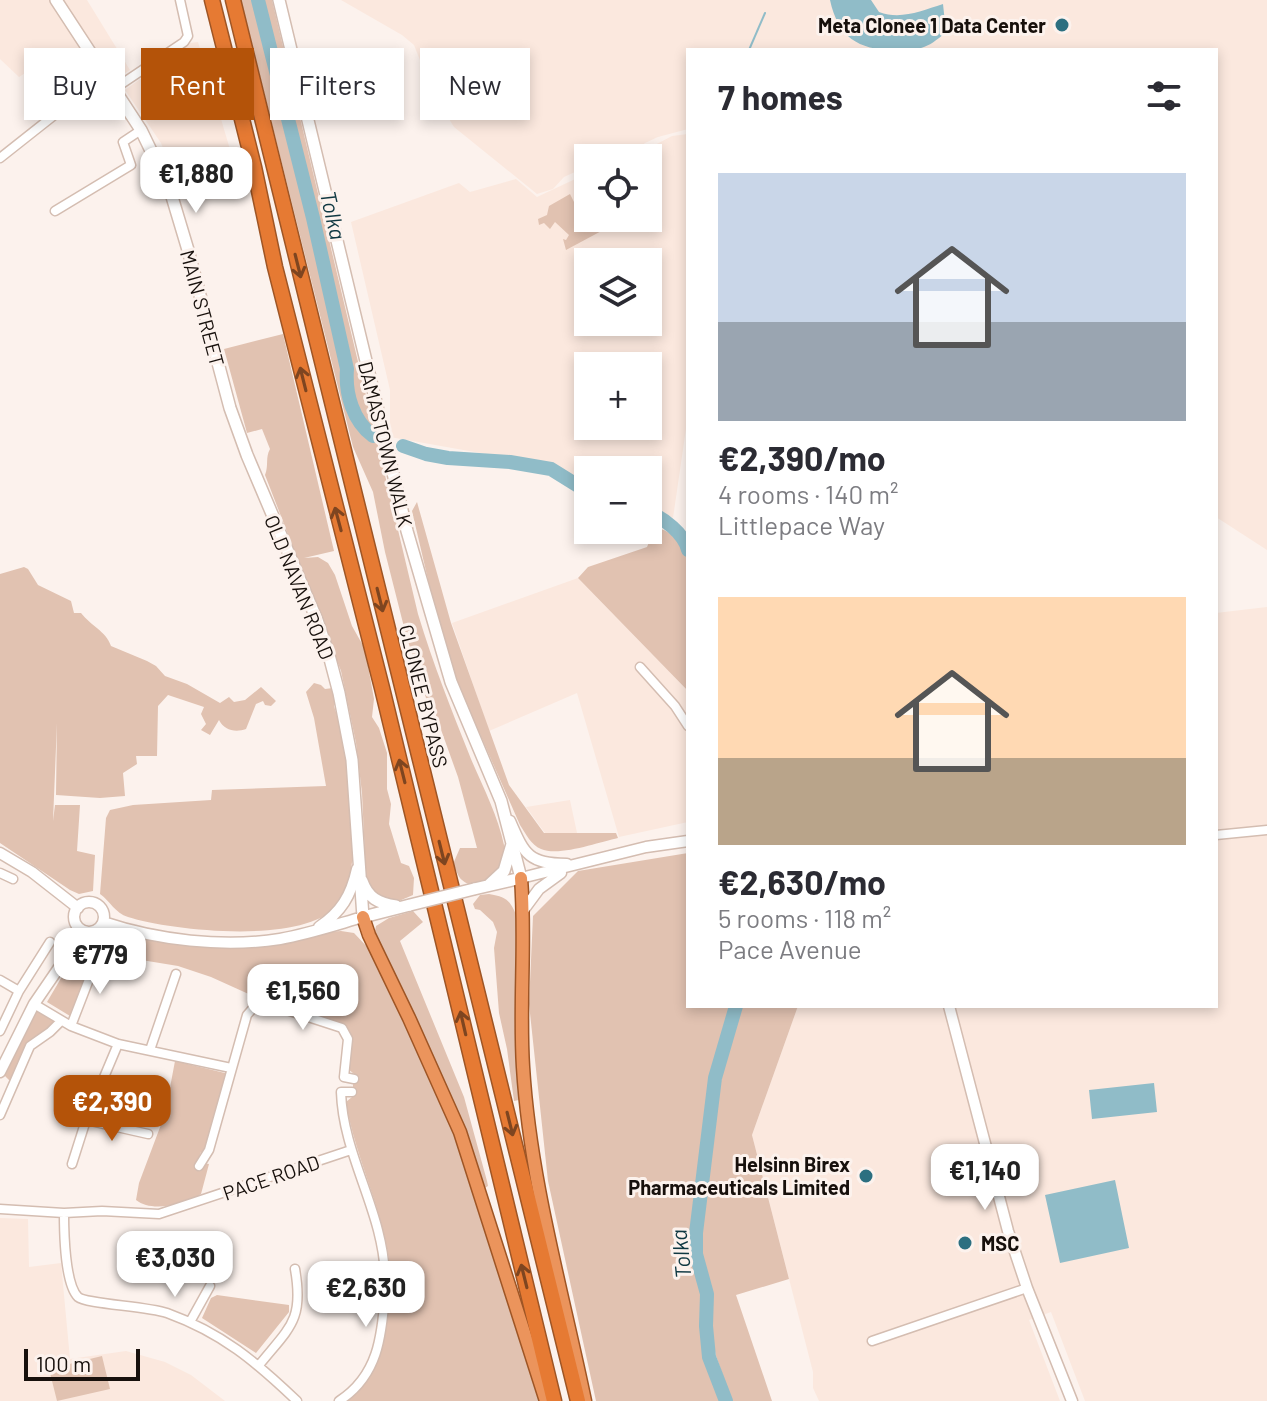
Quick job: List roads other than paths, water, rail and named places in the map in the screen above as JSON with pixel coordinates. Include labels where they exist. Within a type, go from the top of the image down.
[{"type":"highway","name":"CLONEE BYPASS","points":[[212,0],[554,1401]]},
{"type":"highway","name":"CLONEE BYPASS","points":[[233,0],[578,1401]]},
{"type":"highway","points":[[521,878],[523,1066],[530,1136],[538,1187],[585,1401]]},
{"type":"highway","points":[[363,917],[460,1132],[546,1401]]},
{"type":"main road","name":"MAIN STREET","points":[[56,0],[87,48]]},
{"type":"main road","name":"DAMASTOWN WALK","points":[[279,0],[407,531],[451,682],[501,801],[521,878]]},
{"type":"main road","name":"MAIN STREET","points":[[125,106],[164,176],[177,211],[216,358],[247,455]]},
{"type":"main road","name":"OLD NAVAN ROAD","points":[[247,455],[317,620],[339,693],[352,760],[363,917]]},
{"type":"main road","points":[[488,886],[504,871],[513,844]]},
{"type":"main road","points":[[358,864],[369,896],[380,904],[405,906]]},
{"type":"main road","points":[[363,917],[521,878]]},
{"type":"main road","points":[[488,886],[507,887],[522,905]]},
{"type":"street","points":[[125,82],[184,42],[188,36],[180,0]]},
{"type":"street","points":[[0,158],[48,120]]},
{"type":"street","points":[[55,211],[131,165],[123,142],[141,130]]},
{"type":"street","points":[[640,667],[686,723]]},
{"type":"street","points":[[501,801],[519,842],[529,856],[543,863],[581,864]]},
{"type":"street","points":[[1218,835],[1267,830]]},
{"type":"street","points":[[521,878],[646,847],[686,841]]},
{"type":"street","points":[[0,853],[32,872],[78,908]]},
{"type":"street","name":"OLD NAVAN ROAD","points":[[310,932],[344,906],[353,887],[358,864]]},
{"type":"street","points":[[522,905],[546,882],[581,864]]},
{"type":"street","points":[[0,873],[13,879]]},
{"type":"street","points":[[86,903],[95,904],[102,910],[103,922],[97,930],[84,931],[75,921],[78,908],[86,903]]},
{"type":"street","points":[[103,922],[133,931],[226,942],[278,939],[363,917]]},
{"type":"street","points":[[0,1072],[34,1004],[84,931]]},
{"type":"street","points":[[0,1031],[19,991],[50,942]]},
{"type":"street","points":[[71,1026],[98,956]]},
{"type":"street","points":[[150,1050],[176,974]]},
{"type":"street","points":[[0,980],[19,991]]},
{"type":"street","points":[[199,1166],[209,1150],[247,1015],[259,1001],[342,1028],[348,1039],[344,1077],[354,1079]]},
{"type":"street","points":[[34,1004],[71,1026],[118,1044],[231,1068]]},
{"type":"street","points":[[950,1008],[999,1200],[1027,1288],[1072,1401]]},
{"type":"street","points":[[0,1115],[30,1046],[61,1021]]},
{"type":"street","points":[[72,1164],[86,1120],[118,1044]]},
{"type":"street","points":[[352,1092],[341,1092],[341,1107],[351,1150],[383,1248],[385,1280],[396,1279]]},
{"type":"street","points":[[86,1120],[148,1134]]},
{"type":"street","name":"PACE ROAD","points":[[0,1209],[159,1214],[351,1150]]},
{"type":"street","points":[[64,1213],[70,1281],[80,1299],[89,1303],[144,1306],[212,1332],[260,1364],[297,1401]]},
{"type":"street","points":[[260,1364],[296,1318],[299,1291],[295,1269]]},
{"type":"street","points":[[190,1322],[210,1286]]},
{"type":"street","points":[[872,1341],[1027,1288]]},
{"type":"street","points":[[339,1401],[355,1389],[375,1360],[382,1336],[385,1294],[396,1294]]},
{"type":"water","points":[[830,0],[871,0],[879,12],[895,15],[911,14],[943,4],[946,32],[920,48],[876,48],[852,39],[844,32]]},
{"type":"water","points":[[1154,1083],[1157,1112],[1092,1119],[1089,1090]]},
{"type":"water","points":[[1115,1180],[1129,1248],[1060,1263],[1045,1195]]},
{"type":"waterway","name":"Tolka","points":[[258,0],[313,218],[347,369],[349,397],[355,415],[373,436]]},
{"type":"waterway","points":[[750,48],[765,13]]},
{"type":"waterway","name":"Tolka","points":[[403,446],[448,458],[510,462],[551,469],[574,483]]},
{"type":"waterway","name":"Tolka","points":[[662,520],[686,544]]},
{"type":"waterway","name":"Tolka","points":[[726,1401],[709,1357],[707,1294],[696,1254],[696,1233],[715,1078],[735,1008]]},
{"type":"place","name":"Meta Clonee 1 Data Center","points":[[1062,25]]},
{"type":"place","name":"Helsinn Birex Pharmaceuticals Limited","points":[[866,1176]]},
{"type":"place","name":"MSC","points":[[965,1243]]}]
